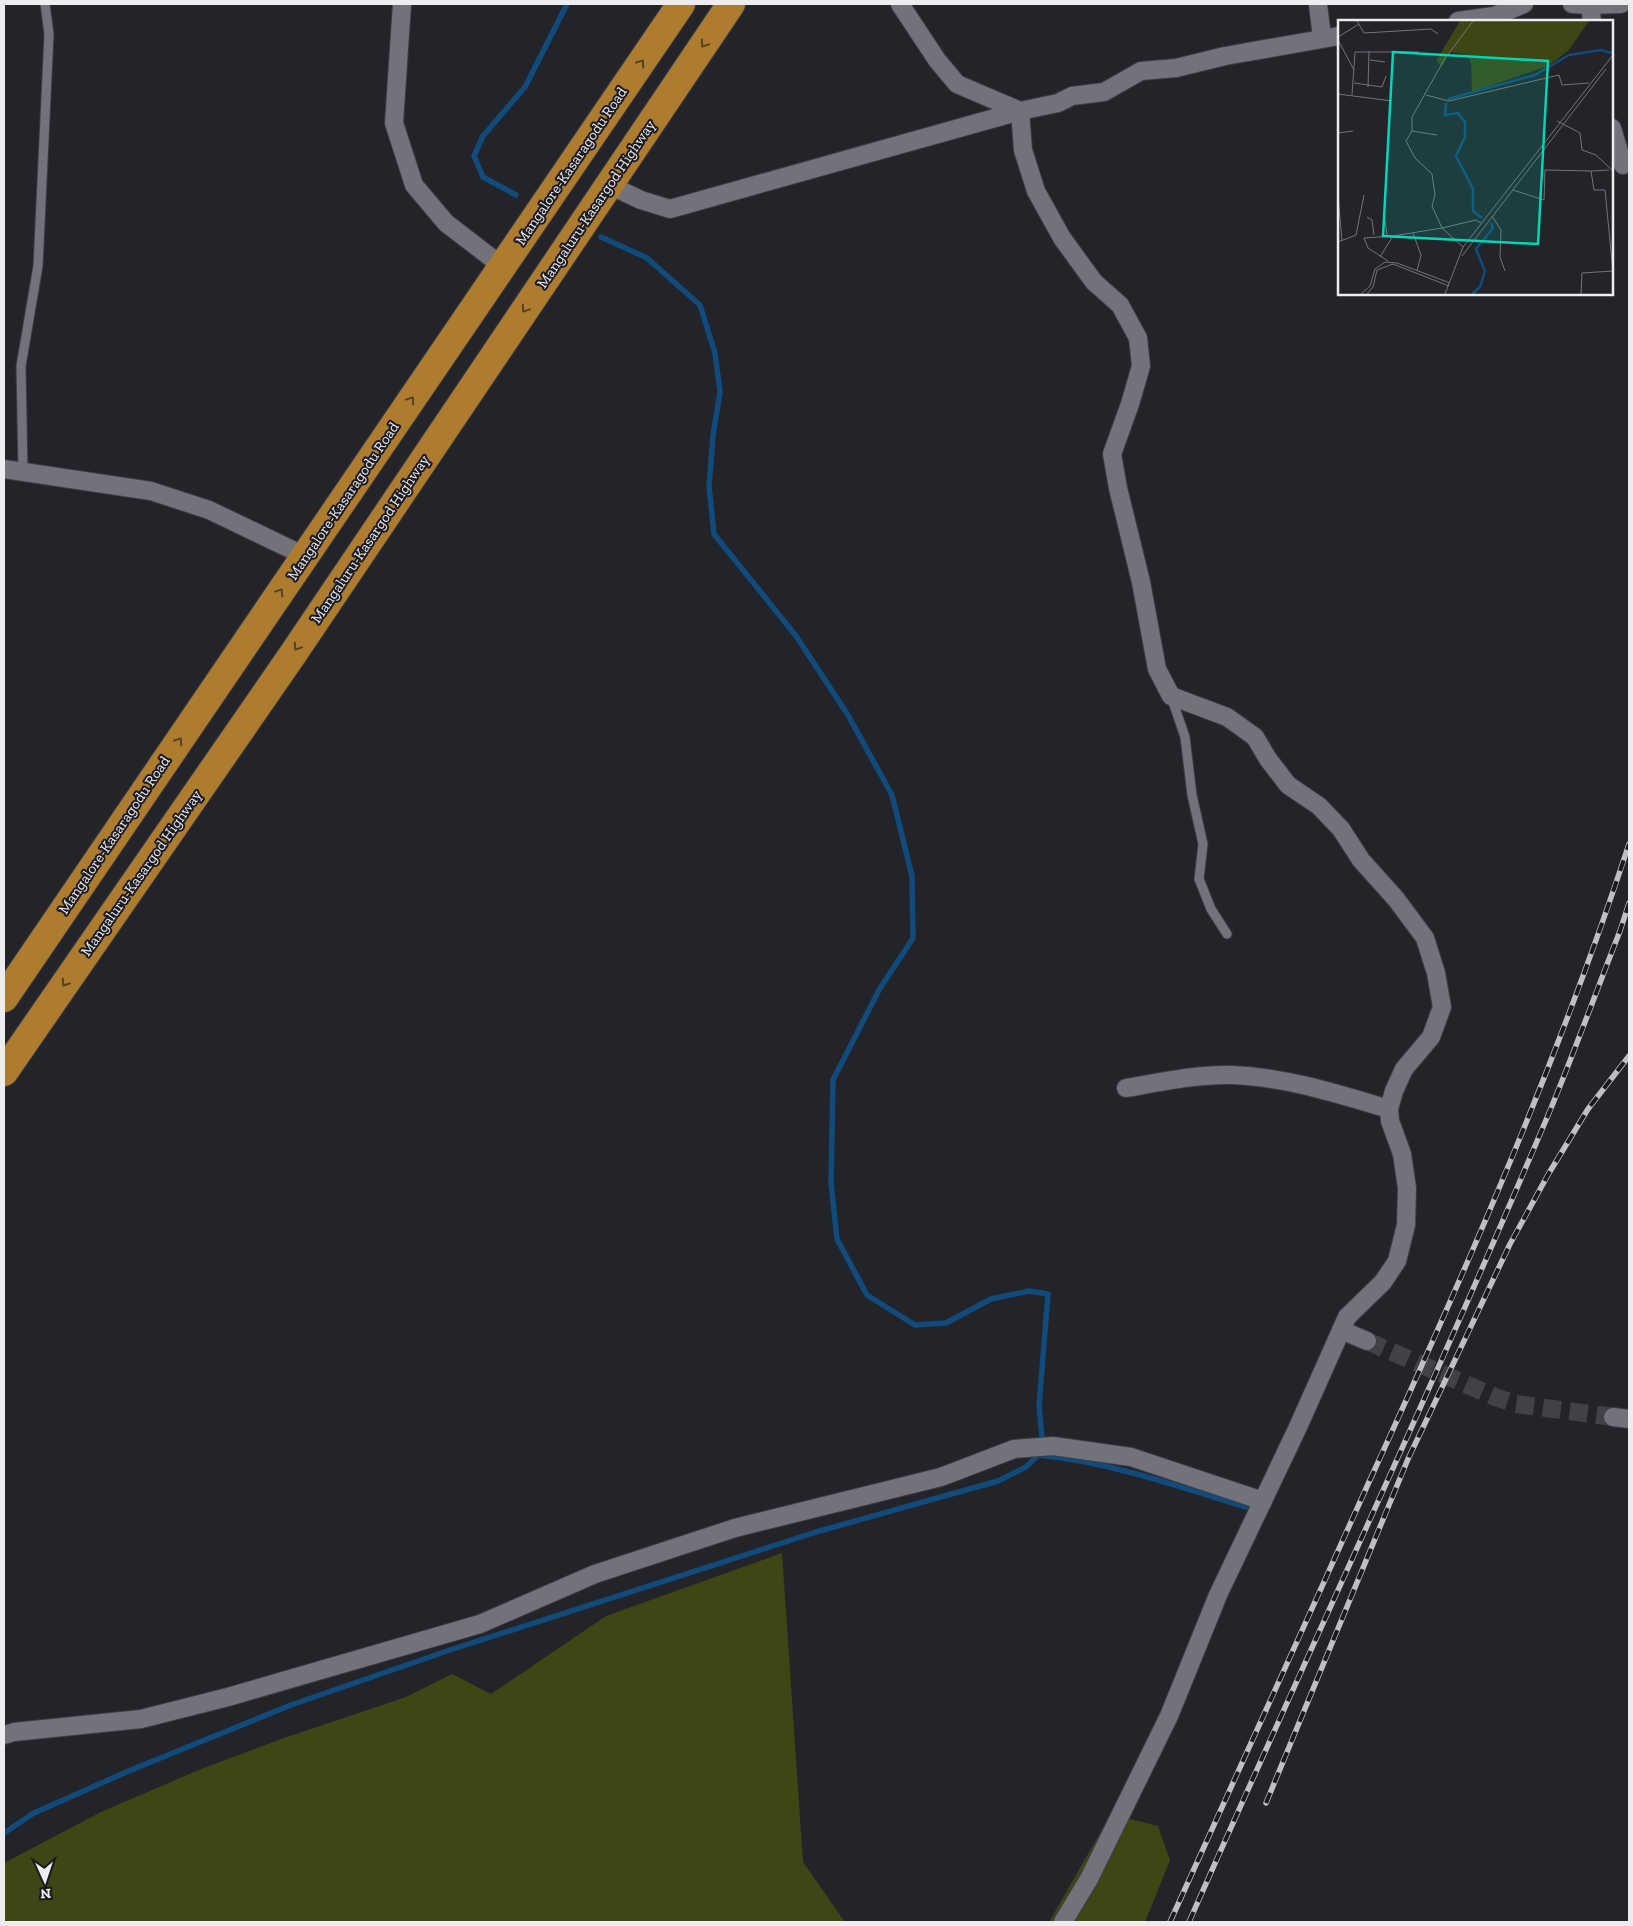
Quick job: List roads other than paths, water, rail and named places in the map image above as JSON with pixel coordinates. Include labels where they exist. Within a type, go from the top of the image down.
[{"type":"highway","name":"Mangalore-Kasaragodu Road","points":[[4,998],[681,4]]},
{"type":"highway","name":"Mangaluru-Kasargod Highway","points":[[4,1072],[293,654],[731,4]]},
{"type":"street","points":[[402,4],[394,123],[414,185],[446,223],[502,266]]},
{"type":"street","points":[[900,4],[938,60],[957,84],[1020,111]]},
{"type":"street","points":[[609,185],[641,200],[670,209],[1020,111],[1058,103],[1072,96],[1104,92],[1142,71],[1176,68],[1225,56],[1331,37],[1318,4]]},
{"type":"street","points":[[1465,20],[1494,16],[1524,4]]},
{"type":"street","points":[[1585,10],[1621,4]]},
{"type":"street","points":[[1020,111],[1023,150],[1036,190],[1062,238],[1094,282],[1120,304],[1138,338],[1141,366],[1112,454],[1118,488],[1141,582],[1157,669],[1171,696],[1227,717],[1255,737],[1268,760],[1288,785],[1319,806],[1341,829],[1362,860],[1396,899],[1425,938],[1436,973],[1442,1007],[1431,1037],[1404,1069],[1394,1091],[1389,1109],[1390,1121],[1402,1154],[1406,1179],[1406,1225],[1397,1261],[1383,1282],[1347,1317],[1263,1502],[1218,1595],[1169,1716],[1089,1879],[1063,1922]]},
{"type":"street","points":[[1613,131],[1623,165]]},
{"type":"street","points":[[4,469],[151,491],[209,510],[305,556]]},
{"type":"street","points":[[1126,1088],[1177,1079],[1232,1075],[1285,1081],[1389,1109]]},
{"type":"street","points":[[1341,1330],[1367,1341]]},
{"type":"street","points":[[4,1735],[14,1732],[141,1719],[228,1697],[480,1624],[596,1574],[735,1528],[941,1477],[1014,1448],[1053,1446],[1131,1458],[1263,1502]]},
{"type":"lane","points":[[23,472],[21,366],[38,266],[50,34],[45,4]]},
{"type":"lane","points":[[1171,696],[1184,737],[1192,795],[1203,844],[1199,879],[1212,909],[1227,934]]},
{"type":"waterway","points":[[516,195],[483,177],[474,156],[483,136],[525,87],[567,4]]},
{"type":"waterway","points":[[4,1833],[34,1813],[131,1770],[291,1705],[450,1650],[816,1532],[998,1481],[1026,1467],[1038,1455],[1042,1437],[1039,1406],[1048,1294],[1029,1291],[991,1299],[946,1323],[915,1325],[867,1295],[837,1239],[831,1183],[833,1080],[879,990],[913,938],[912,876],[892,795],[848,715],[796,636],[714,534],[709,486],[713,436],[720,392],[715,353],[700,305],[647,258],[601,237]]},
{"type":"waterway","points":[[1038,1455],[1065,1458],[1117,1469],[1246,1507]]},
{"type":"tunnel","points":[[1367,1341],[1495,1397],[1516,1404],[1613,1417]]},
{"type":"railway","points":[[1170,1922],[1405,1403],[1508,1167],[1571,1007],[1629,844]]},
{"type":"railway","points":[[1189,1922],[1505,1215],[1567,1068],[1629,903]]},
{"type":"railway","points":[[1266,1803],[1408,1459],[1510,1244],[1549,1173],[1588,1109],[1629,1056]]}]
